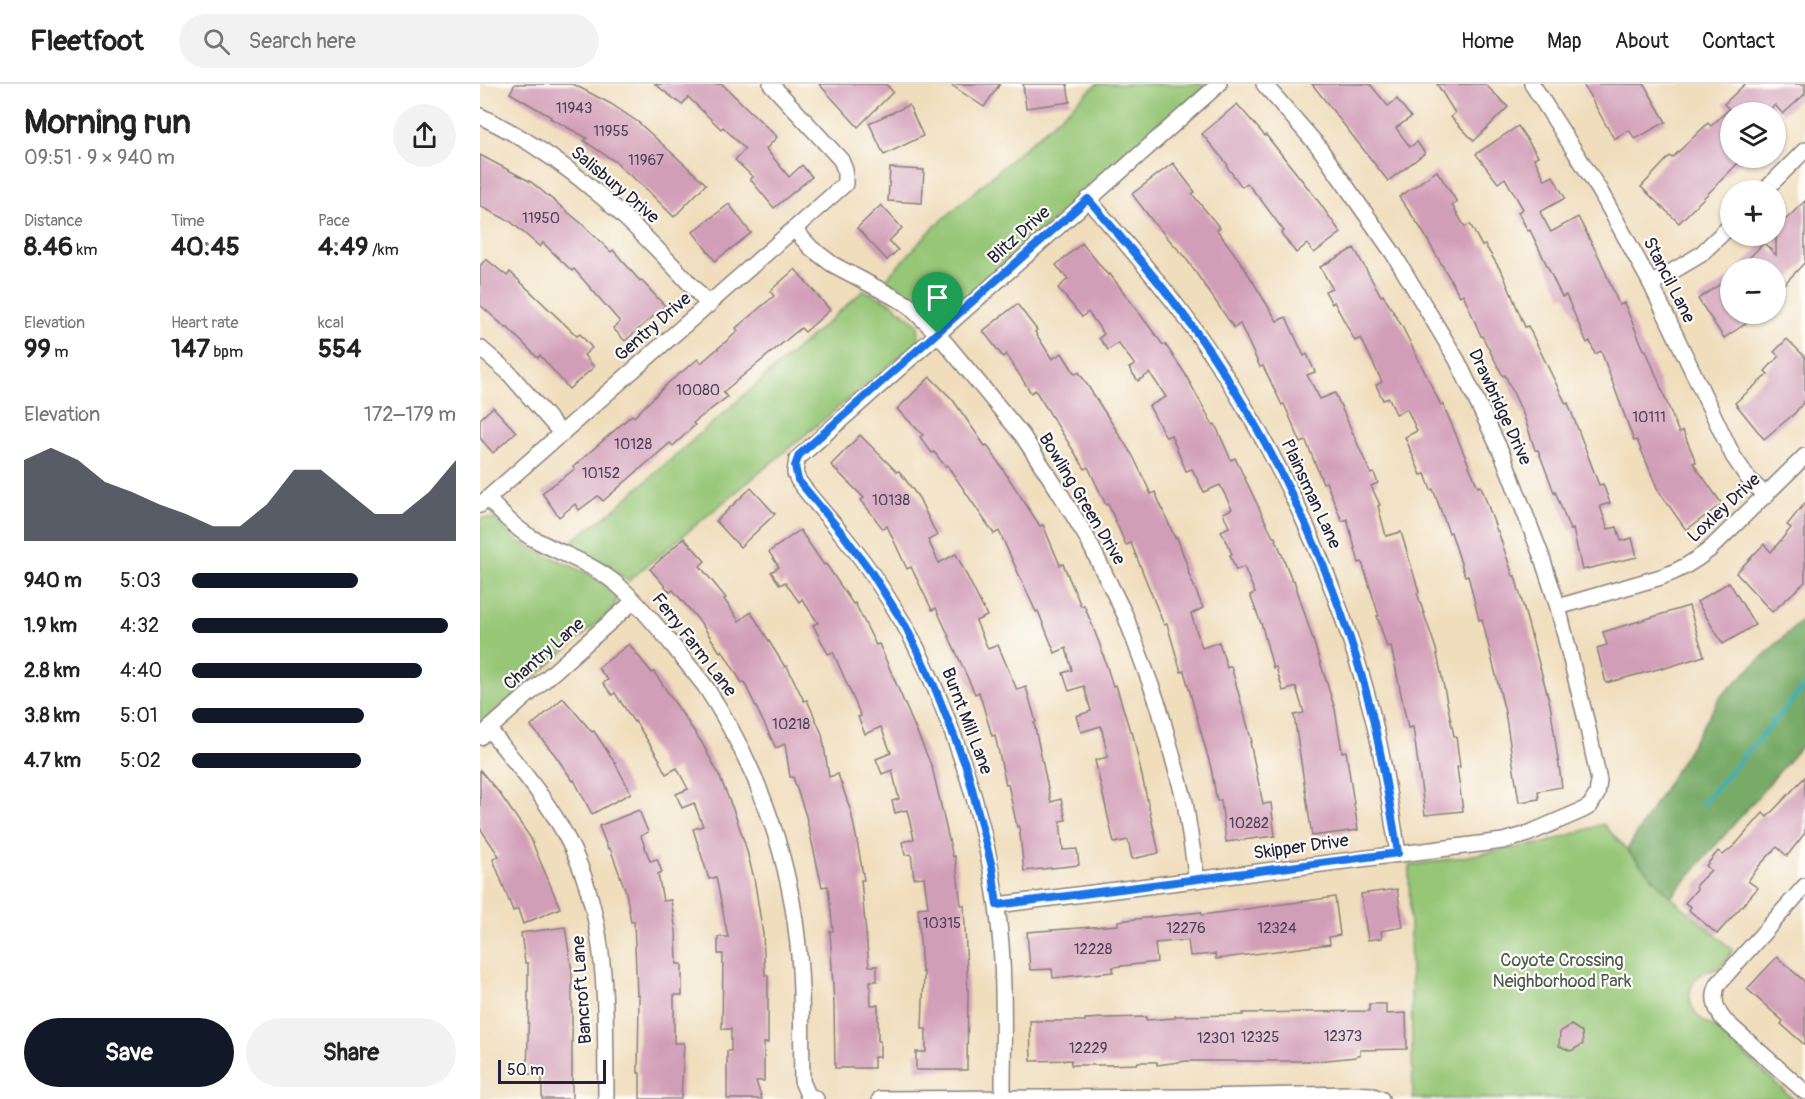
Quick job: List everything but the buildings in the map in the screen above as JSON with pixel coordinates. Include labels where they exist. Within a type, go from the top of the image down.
[{"type":"street","name":"Gentry Drive","points":[[484,502],[842,189],[846,175],[844,166],[771,84]]},
{"type":"street","name":"Blitz Drive","points":[[795,466],[799,455],[1220,84]]},
{"type":"street","name":"Drawbridge Drive","points":[[1264,84],[1318,146],[1393,253],[1457,360],[1503,456],[1541,555],[1558,608],[1599,781],[1597,794]]},
{"type":"street","name":"Stancil Lane","points":[[1532,84],[1600,191],[1652,284],[1733,456],[1748,478],[1766,496]]},
{"type":"street","name":"Salisbury Drive","points":[[480,116],[552,159],[600,194],[628,218],[709,305]]},
{"type":"street","points":[[1775,180],[1805,150]]},
{"type":"street","name":"Plainsman Lane","points":[[1088,199],[1143,264],[1209,351],[1256,427],[1292,496],[1321,561],[1348,633],[1367,696],[1385,772],[1398,853]]},
{"type":"street","name":"Bowling Green Drive","points":[[794,229],[832,264],[908,304],[938,334],[1022,435],[1040,461],[1086,536],[1125,615],[1159,707],[1185,802],[1197,880]]},
{"type":"street","points":[[1652,284],[1700,255],[1720,236]]},
{"type":"street","points":[[480,348],[508,372],[562,434]]},
{"type":"street","name":"Loxley Drive","points":[[1558,608],[1677,572],[1709,550],[1805,456]]},
{"type":"street","name":"Burnt Mill Lane","points":[[795,466],[798,480],[871,572],[906,627],[935,688],[967,769],[992,867],[997,905],[1003,990],[1003,1099]]},
{"type":"street","name":"Ferry Farm Lane","points":[[484,502],[531,537],[606,575],[634,601],[703,684],[723,715],[750,767],[773,826],[790,888],[800,974],[802,1081],[812,1097]]},
{"type":"street","name":"Chantry Lane","points":[[484,733],[634,601]]},
{"type":"street","name":"Bancroft Lane","points":[[484,733],[552,812],[569,841],[584,875],[594,913],[604,981],[606,1099]]},
{"type":"street","name":"Skipper Drive","points":[[997,905],[1503,841],[1525,835],[1583,810],[1590,806],[1597,794]]},
{"type":"street","points":[[1805,886],[1718,984],[1715,995],[1717,1010],[1724,1020],[1805,1092]]},
{"type":"street","points":[[880,1099],[1193,1098],[1359,1094],[1382,1099]]},
{"type":"green space","points":[[1097,84],[1208,84],[944,316],[933,316],[911,295],[885,280],[932,229]]},
{"type":"green space","points":[[864,290],[891,303],[918,324],[919,341],[628,581],[602,562],[566,545],[611,512]]},
{"type":"green space","points":[[482,518],[495,519],[509,534],[521,542],[600,580],[611,588],[616,594],[616,599],[611,611],[480,725],[480,520]]},
{"type":"green space","points":[[1805,617],[1805,742],[1671,897],[1627,850],[1721,696]]},
{"type":"green space","name":"Coyote Crossing Neighborhood Park","points":[[1603,824],[1671,897],[1733,950],[1720,966],[1701,974],[1695,981],[1691,988],[1691,1003],[1699,1017],[1713,1026],[1793,1099],[1413,1099],[1409,866],[1545,843]]},
{"type":"waterway","points":[[1702,804],[1805,686]]},
{"type":"route","points":[[1088,199],[1143,264],[1209,351],[1256,427],[1292,496],[1321,561],[1348,633],[1370,707],[1385,772],[1398,853],[997,905],[992,867],[967,769],[935,688],[906,627],[871,572],[842,533],[810,497],[795,473],[799,455],[938,334],[1088,199]]}]
